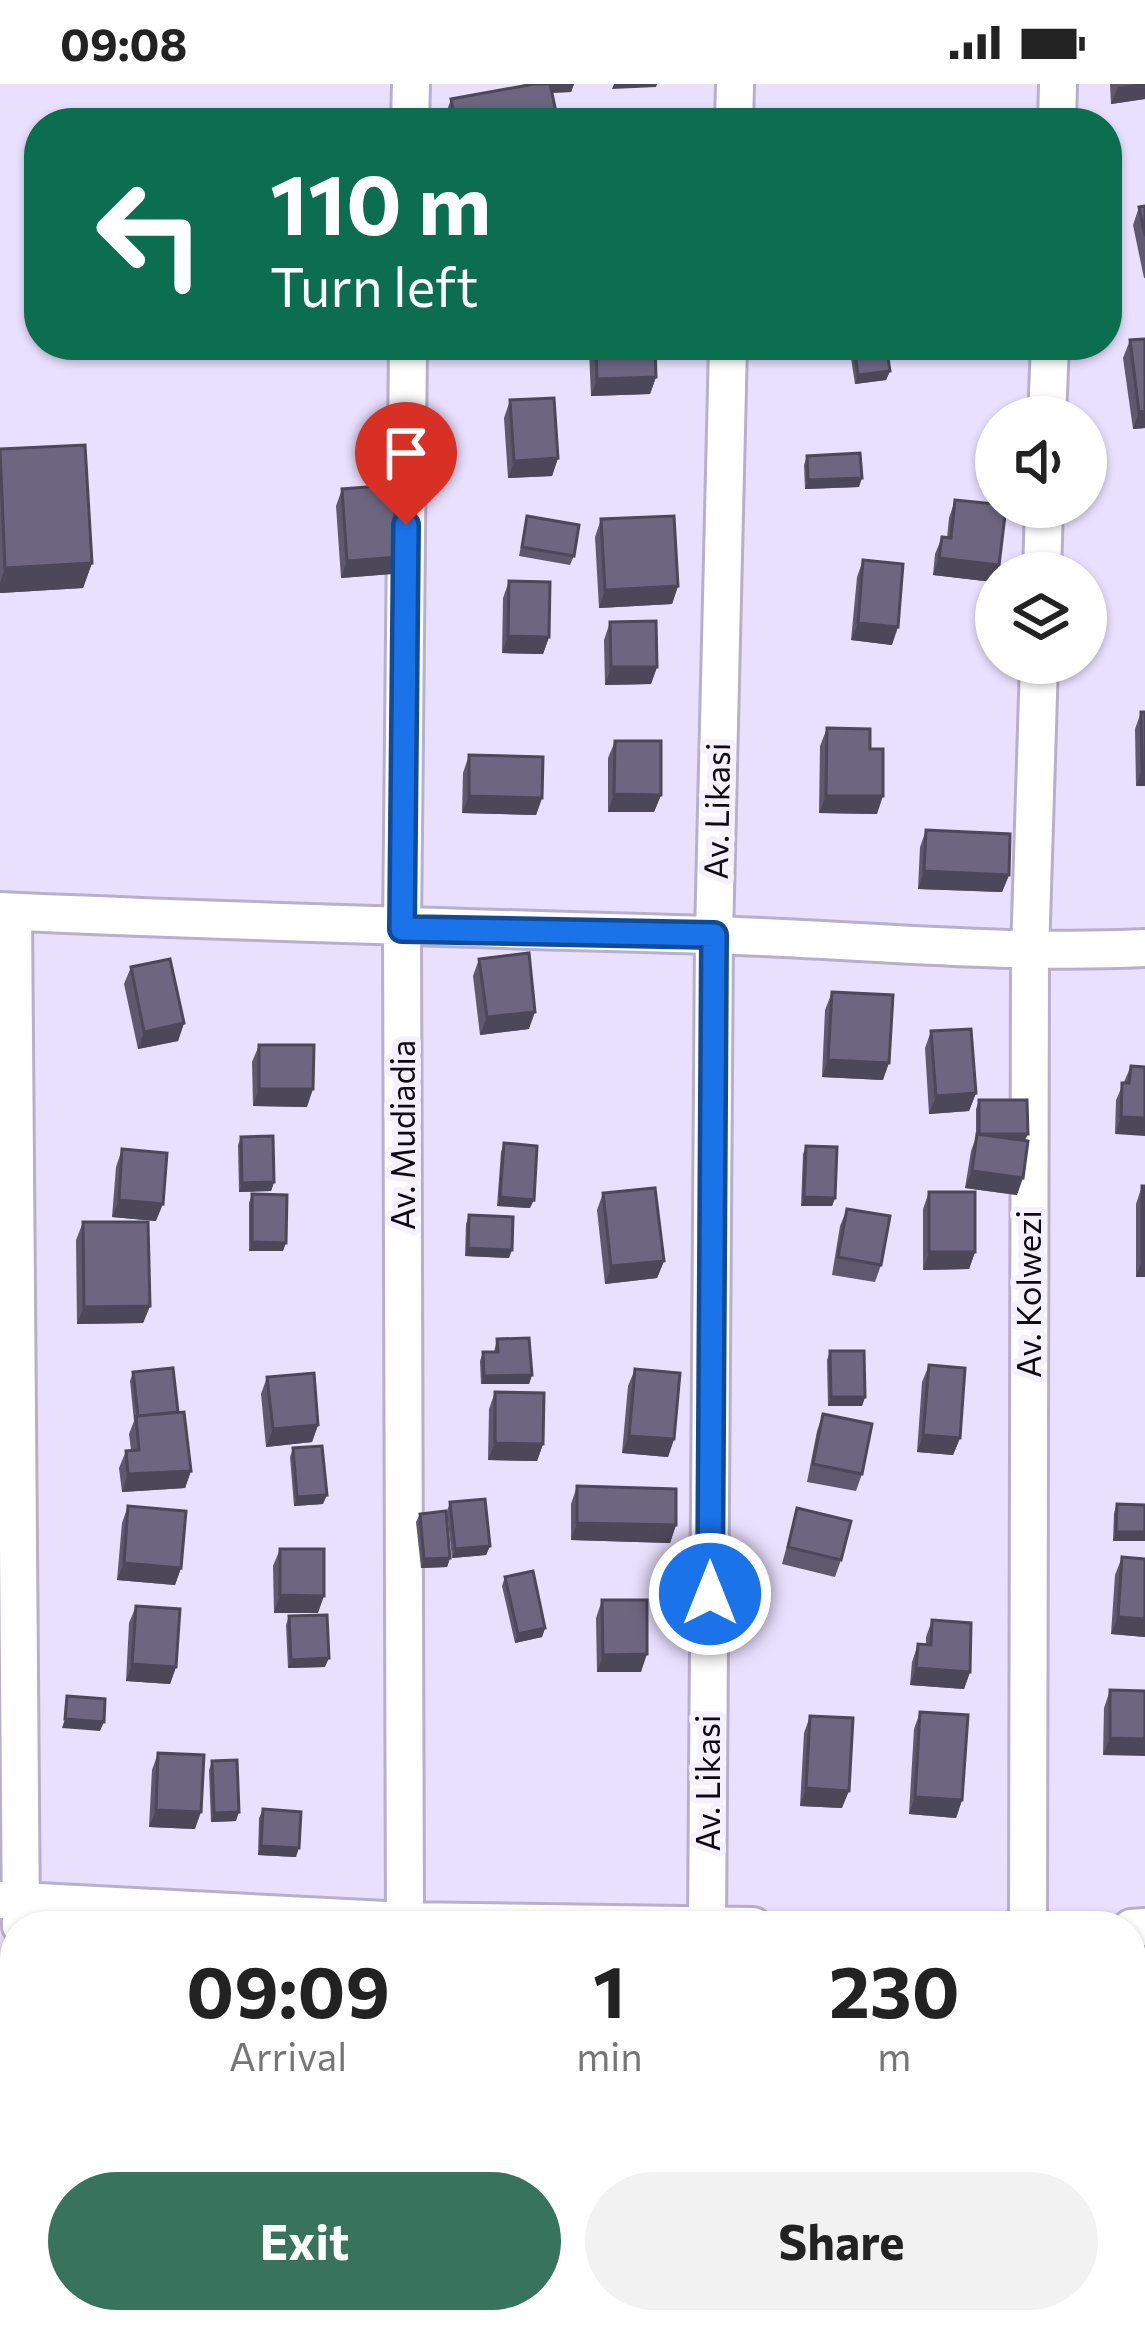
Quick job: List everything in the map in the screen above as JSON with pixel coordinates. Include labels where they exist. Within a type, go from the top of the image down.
[{"type":"street","name":"Av. Mudiadia","points":[[405,1911],[402,929],[408,360]]},
{"type":"street","name":"Av. Likasi","points":[[707,1911],[714,935],[728,360]]},
{"type":"street","points":[[1048,396],[1049,360]]},
{"type":"street","name":"Av. Kolwezi","points":[[1028,1911],[1030,954],[1038,684]]},
{"type":"street","points":[[66,1911],[14,1909],[6,911],[402,929],[714,935],[1030,954],[1145,948]]},
{"type":"building","points":[[550,84],[555,108],[453,108],[451,99]]},
{"type":"building","points":[[1145,339],[1145,411],[1139,412],[1130,340]]},
{"type":"building","points":[[596,360],[655,360],[656,377],[597,379]]},
{"type":"building","points":[[856,360],[888,360],[890,371],[858,375]]},
{"type":"building","points":[[554,398],[558,458],[514,461],[510,400]]},
{"type":"building","points":[[85,445],[92,563],[5,568],[0,449]]},
{"type":"building","points":[[860,453],[862,478],[808,480],[807,456]]},
{"type":"building","points":[[393,485],[398,557],[347,561],[342,489]]},
{"type":"building","points":[[955,500],[975,502],[975,528],[1003,528],[1001,552],[975,552],[975,562],[939,558],[942,537],[951,538]]},
{"type":"building","points":[[527,516],[579,525],[574,556],[522,547]]},
{"type":"building","points":[[674,516],[678,586],[605,590],[601,519]]},
{"type":"building","points":[[863,560],[903,564],[898,627],[858,623]]},
{"type":"building","points":[[509,581],[550,582],[549,637],[508,636]]},
{"type":"building","points":[[656,621],[657,667],[611,667],[610,622]]},
{"type":"building","points":[[1141,712],[1145,712],[1145,769],[1142,769]]},
{"type":"building","points":[[827,728],[870,729],[870,749],[883,749],[883,796],[826,796]]},
{"type":"building","points":[[615,741],[661,741],[661,795],[614,794]]},
{"type":"building","points":[[469,755],[543,757],[542,798],[469,796]]},
{"type":"building","points":[[926,830],[1010,834],[1009,875],[924,871]]},
{"type":"building","points":[[529,953],[535,1012],[487,1017],[479,959]]},
{"type":"building","points":[[170,959],[184,1023],[144,1032],[131,967]]},
{"type":"building","points":[[832,992],[893,995],[889,1063],[828,1060]]},
{"type":"building","points":[[971,1029],[976,1093],[936,1096],[931,1031]]},
{"type":"building","points":[[259,1045],[314,1045],[313,1089],[259,1089]]},
{"type":"building","points":[[1131,1066],[1145,1067],[1145,1118],[1121,1117],[1122,1083],[1129,1083]]},
{"type":"building","points":[[979,1100],[1027,1100],[1028,1134],[979,1134]]},
{"type":"building","points":[[977,1134],[1028,1141],[1023,1178],[972,1171]]},
{"type":"building","points":[[273,1136],[274,1182],[242,1183],[241,1137]]},
{"type":"building","points":[[504,1143],[537,1146],[534,1200],[500,1197]]},
{"type":"building","points":[[806,1146],[837,1147],[835,1198],[804,1197]]},
{"type":"building","points":[[122,1149],[167,1153],[163,1204],[119,1200]]},
{"type":"building","points":[[1145,1186],[1145,1260],[1142,1260]]},
{"type":"building","points":[[655,1188],[664,1261],[611,1266],[603,1193]]},
{"type":"building","points":[[929,1192],[975,1192],[975,1252],[929,1252]]},
{"type":"building","points":[[252,1194],[287,1195],[286,1243],[252,1242]]},
{"type":"building","points":[[847,1209],[890,1216],[881,1265],[838,1257]]},
{"type":"building","points":[[469,1215],[513,1217],[512,1250],[468,1248]]},
{"type":"building","points":[[83,1222],[148,1222],[150,1306],[84,1307]]},
{"type":"building","points":[[529,1338],[532,1375],[484,1376],[483,1352],[498,1352],[497,1339]]},
{"type":"building","points":[[830,1351],[864,1351],[865,1397],[831,1397]]},
{"type":"building","points":[[929,1365],[965,1368],[960,1438],[923,1435]]},
{"type":"building","points":[[173,1368],[178,1412],[138,1416],[133,1372]]},
{"type":"building","points":[[635,1369],[680,1373],[674,1439],[629,1436]]},
{"type":"building","points":[[314,1373],[318,1425],[273,1429],[267,1377]]},
{"type":"building","points":[[495,1392],[544,1393],[543,1444],[495,1443]]},
{"type":"building","points":[[184,1412],[191,1471],[128,1474],[126,1451],[139,1450],[136,1416]]},
{"type":"building","points":[[823,1414],[872,1424],[862,1474],[813,1464]]},
{"type":"building","points":[[322,1446],[327,1495],[297,1497],[293,1448]]},
{"type":"building","points":[[577,1486],[676,1489],[676,1525],[577,1523]]},
{"type":"building","points":[[485,1499],[490,1546],[455,1549],[450,1502]]},
{"type":"building","points":[[1117,1504],[1145,1505],[1145,1532],[1116,1532]]},
{"type":"building","points":[[128,1506],[186,1511],[181,1568],[124,1563]]},
{"type":"building","points":[[797,1508],[851,1521],[841,1560],[788,1547]]},
{"type":"building","points":[[446,1511],[450,1558],[424,1559],[420,1514]]},
{"type":"building","points":[[280,1549],[324,1549],[324,1596],[280,1595]]},
{"type":"building","points":[[1122,1557],[1145,1559],[1145,1619],[1118,1617]]},
{"type":"building","points":[[533,1571],[545,1628],[518,1634],[505,1577]]},
{"type":"building","points":[[602,1600],[647,1600],[647,1654],[603,1655]]},
{"type":"building","points":[[136,1606],[180,1609],[176,1667],[132,1664]]},
{"type":"building","points":[[327,1615],[329,1658],[291,1660],[289,1616]]},
{"type":"building","points":[[932,1620],[971,1623],[970,1672],[916,1668],[918,1644],[931,1645]]},
{"type":"building","points":[[1110,1690],[1145,1691],[1145,1739],[1110,1738]]},
{"type":"building","points":[[67,1696],[105,1699],[104,1722],[65,1719]]},
{"type":"building","points":[[920,1712],[968,1715],[962,1800],[915,1797]]},
{"type":"building","points":[[810,1716],[853,1718],[849,1791],[806,1788]]},
{"type":"building","points":[[158,1753],[204,1755],[201,1812],[156,1810]]},
{"type":"building","points":[[237,1760],[239,1812],[214,1813],[212,1761]]},
{"type":"building","points":[[263,1809],[301,1812],[299,1848],[261,1846]]},
{"type":"route","points":[[406,525],[402,929],[714,935],[710,1594]]}]
